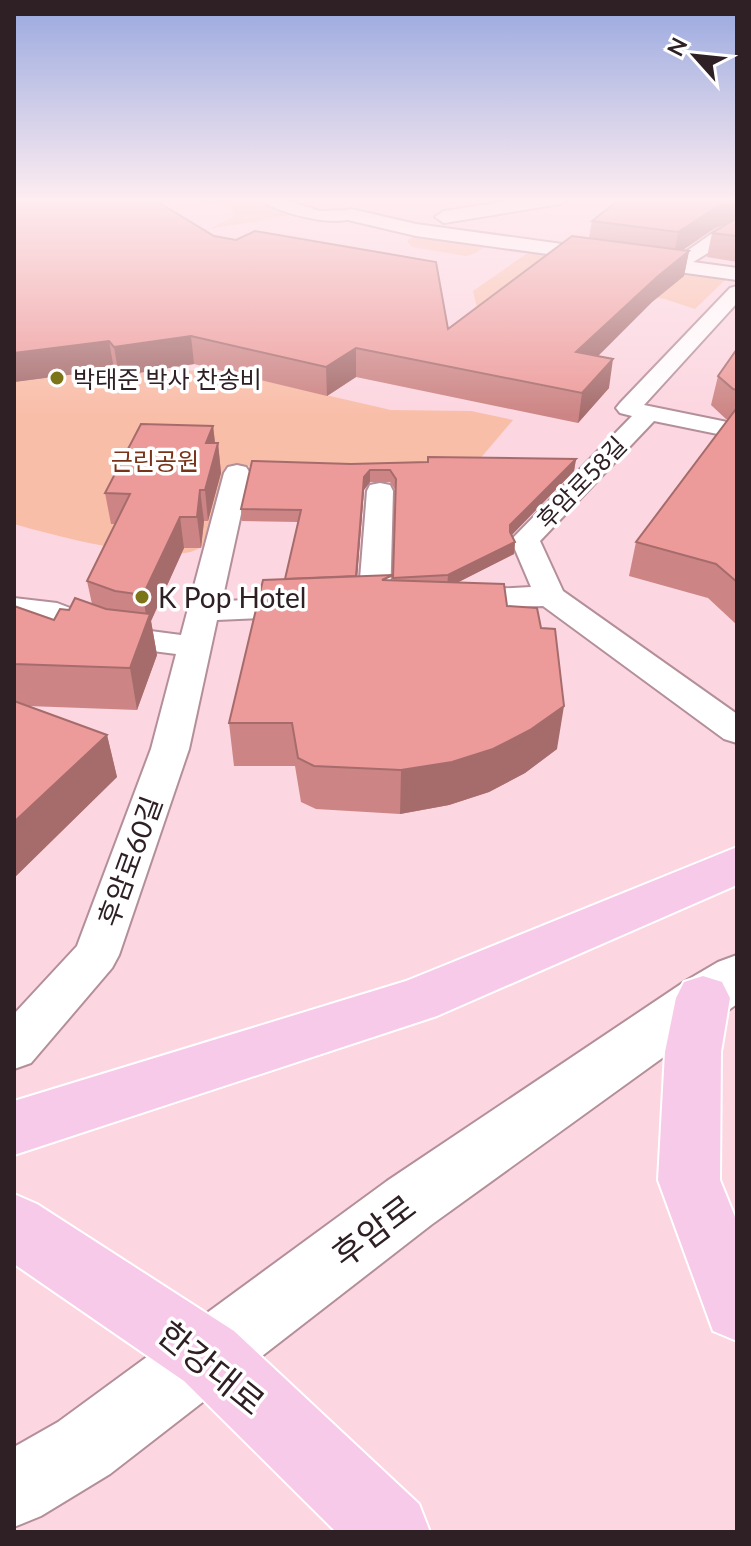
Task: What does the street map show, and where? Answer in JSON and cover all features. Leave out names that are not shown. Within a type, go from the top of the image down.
[{"type":"main road","points":[[14,1128],[418,1000],[737,865]]},
{"type":"main road","points":[[720,987],[693,1052],[689,1180],[737,1307]]},
{"type":"main road","name":"후암로","points":[[14,1489],[84,1448],[409,1203],[720,987]]},
{"type":"main road","name":"한강대로","points":[[14,1226],[209,1356],[391,1532]]},
{"type":"street","name":"후암로58길","points":[[649,413],[628,408],[737,292]]},
{"type":"street","name":"후암로58길","points":[[550,596],[525,540],[649,413]]},
{"type":"street","points":[[649,413],[737,431]]},
{"type":"street","name":"후암로60길","points":[[14,1048],[96,955],[170,749],[237,473]]},
{"type":"street","points":[[380,491],[403,603]]},
{"type":"street","points":[[14,607],[46,610],[114,636],[200,629],[403,603],[550,596],[737,731]]},
{"type":"green space","points":[[501,271],[685,271],[725,280],[695,309],[665,299],[624,292],[478,312],[473,291]]},
{"type":"green space","name":"근린공원","points":[[114,369],[119,376],[157,370],[222,371],[391,410],[471,411],[513,420],[479,460],[429,461],[365,470],[247,466],[233,526],[191,552],[122,549],[14,524],[14,382]]},
{"type":"building","points":[[14,271],[438,271],[448,329],[525,271],[664,271],[576,352],[613,359],[582,393],[356,348],[326,367],[191,336],[114,347],[109,341],[14,353]]},
{"type":"building","points":[[737,349],[737,390],[718,376]]},
{"type":"building","points":[[736,409],[737,582],[716,564],[636,542]]},
{"type":"building","points":[[141,424],[213,426],[206,443],[218,443],[205,490],[200,490],[197,517],[180,517],[143,595],[115,591],[87,581],[130,494],[105,493]]},
{"type":"building","points":[[428,457],[576,459],[510,525],[515,542],[448,575],[393,578],[396,479],[390,470],[370,470],[364,477],[356,576],[285,579],[301,510],[241,509],[252,461],[351,464],[428,462]]},
{"type":"building","points":[[393,575],[382,580],[504,584],[507,606],[537,608],[541,628],[555,629],[564,706],[530,730],[493,749],[452,762],[401,770],[314,766],[298,758],[292,723],[229,723],[263,580]]},
{"type":"building","points":[[75,598],[106,609],[150,614],[130,668],[14,664],[14,606],[54,620],[60,609],[69,610]]},
{"type":"building","points":[[14,701],[107,735],[14,822]]},
{"type":"place","name":"박태준 박사 찬송비","points":[[57,378]]},
{"type":"place","name":"K Pop Hotel","points":[[142,597]]}]
